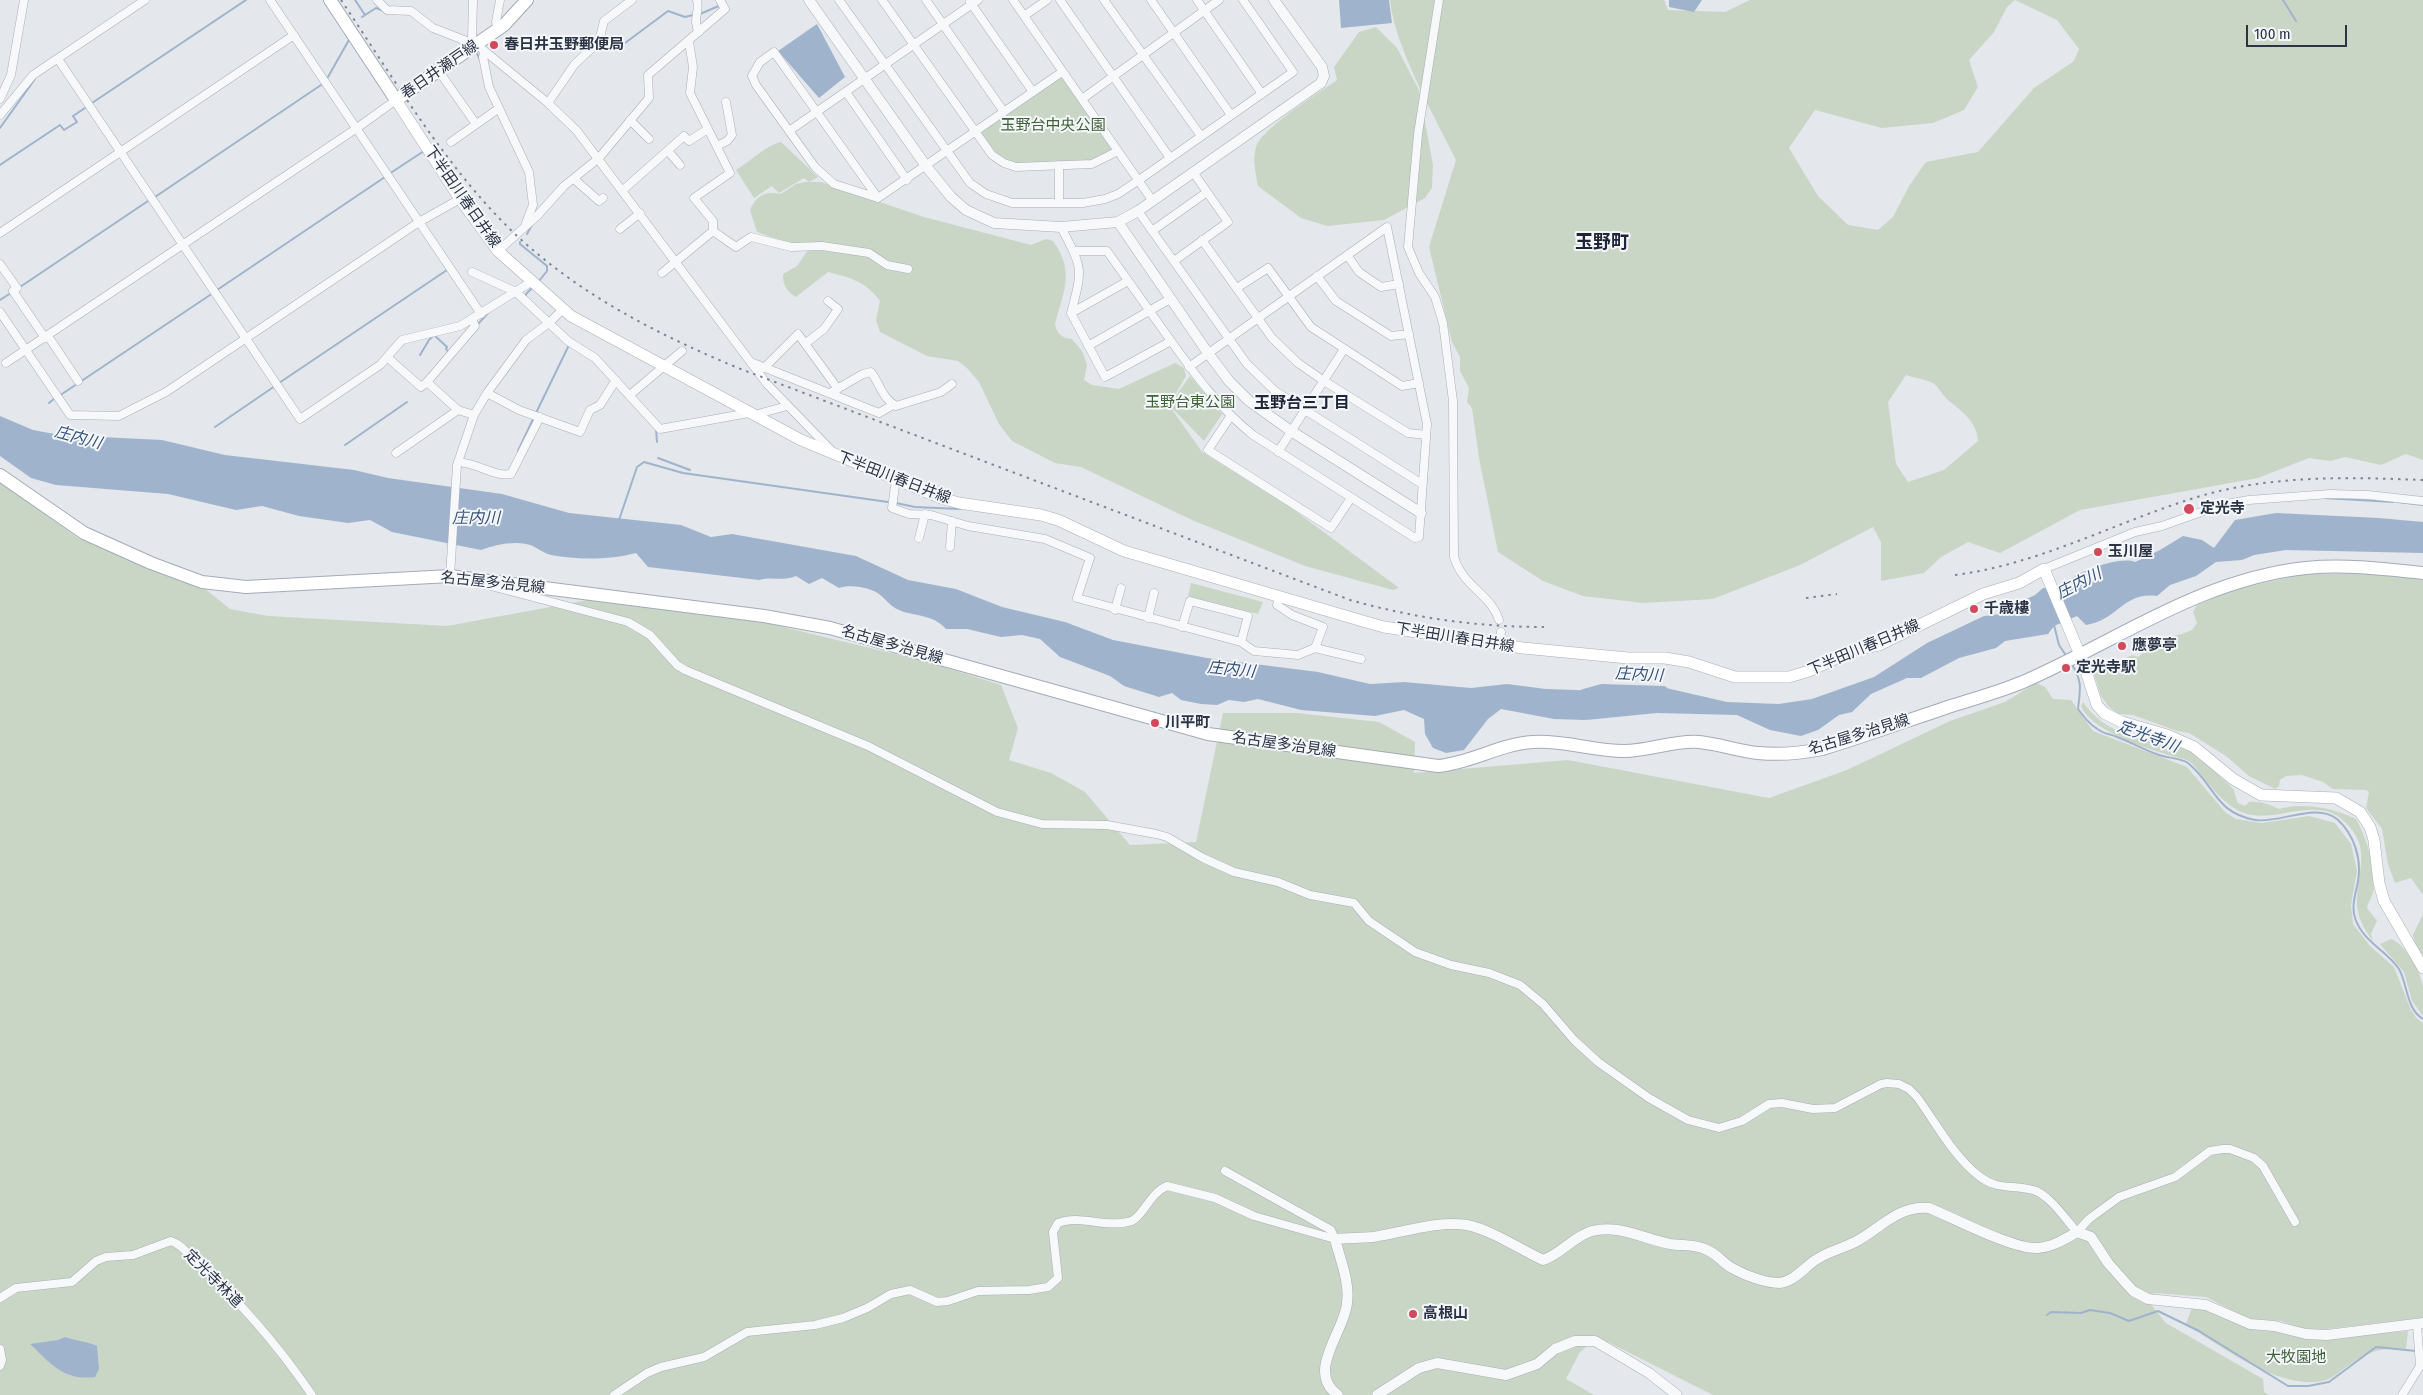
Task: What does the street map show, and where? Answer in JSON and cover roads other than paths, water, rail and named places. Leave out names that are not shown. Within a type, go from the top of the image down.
[{"type":"main road","name":"春日井瀬戸線","points":[[330,0],[396,100],[438,70],[477,48],[512,18],[527,0]]},
{"type":"main road","name":"下半田川春日井線","points":[[396,100],[460,199],[498,251],[562,310],[580,322],[751,414],[839,457],[959,503],[1040,515],[1058,520],[1124,551],[1384,627],[1500,645],[1628,658],[1665,658],[1689,662],[1735,677],[1789,677],[1809,671],[1854,650],[1879,644],[1984,594],[2019,583],[2044,569]]},
{"type":"main road","name":"名古屋多治見線","points":[[0,475],[84,533],[151,563],[202,582],[246,587],[450,576],[797,621],[830,628],[1208,734],[1438,766],[1456,765],[1499,750],[1532,742],[1621,751],[1640,750],[1683,742],[1700,742],[1759,754],[1810,752],[1841,744],[2020,683],[2188,600],[2268,574],[2307,568],[2339,567],[2423,573]]},
{"type":"main road","points":[[2044,569],[2074,655],[2097,705],[2111,718],[2167,735],[2194,746],[2233,779],[2261,795],[2336,798],[2360,812],[2370,827],[2374,840],[2379,883],[2384,900],[2423,968]]},
{"type":"street","points":[[0,100],[11,75],[24,0]]},
{"type":"street","points":[[0,115],[26,82],[145,0]]},
{"type":"street","points":[[270,0],[481,314]]},
{"type":"street","points":[[377,0],[388,10],[411,11],[433,28],[469,42],[548,103],[577,131],[767,384],[839,457]]},
{"type":"street","points":[[473,0],[472,39],[477,48],[498,109],[529,172],[534,205],[526,224]]},
{"type":"street","points":[[498,29],[496,22],[500,0]]},
{"type":"street","points":[[548,103],[574,65],[599,41],[604,21],[632,0]]},
{"type":"street","points":[[697,0],[699,10],[696,24],[699,32]]},
{"type":"street","points":[[498,251],[599,158],[649,98],[648,75],[689,42],[725,9],[720,0]]},
{"type":"street","points":[[810,0],[926,166],[951,198],[980,219],[1015,226],[1061,227],[1118,222],[1321,83],[1324,76],[1322,67],[1274,0]]},
{"type":"street","points":[[839,0],[970,183],[986,194],[1012,203],[1083,203],[1118,194],[1293,72],[1243,0]]},
{"type":"street","points":[[882,0],[992,155],[1004,163],[1016,167],[1092,164],[1118,151]]},
{"type":"street","points":[[926,0],[1004,112]]},
{"type":"street","points":[[1013,0],[1140,180],[1152,200]]},
{"type":"street","points":[[1024,16],[1047,0]]},
{"type":"street","points":[[1060,0],[1170,158]]},
{"type":"street","points":[[1104,0],[1201,136]]},
{"type":"street","points":[[1151,0],[1232,115]]},
{"type":"street","points":[[1197,0],[1262,94]]},
{"type":"street","points":[[1082,99],[1219,0]]},
{"type":"street","points":[[1439,0],[1418,134],[1408,247],[1419,273],[1435,297],[1442,323],[1452,401],[1454,557],[1458,570],[1468,584],[1495,609],[1499,620]]},
{"type":"street","points":[[789,131],[914,45],[973,1],[1033,92]]},
{"type":"street","points":[[0,233],[294,35]]},
{"type":"street","points":[[689,42],[693,67],[690,93],[730,173],[694,198],[713,221],[713,231]]},
{"type":"street","points":[[878,198],[774,52],[760,62],[752,76],[756,85],[815,167],[834,184],[878,198],[907,180],[1062,72]]},
{"type":"street","points":[[58,59],[300,419],[380,365],[402,340],[460,326],[531,282]]},
{"type":"street","points":[[438,70],[476,124]]},
{"type":"street","points":[[846,92],[907,180]]},
{"type":"street","points":[[6,363],[396,100]]},
{"type":"street","points":[[717,146],[727,141],[732,135],[726,102]]},
{"type":"street","points":[[451,142],[498,109]]},
{"type":"street","points":[[630,120],[649,139]]},
{"type":"street","points":[[623,190],[684,136],[689,141],[708,130]]},
{"type":"street","points":[[668,151],[680,165]]},
{"type":"street","points":[[1059,166],[1059,203]]},
{"type":"street","points":[[1174,260],[1228,222],[1193,172]]},
{"type":"street","points":[[574,179],[599,201],[603,198]]},
{"type":"street","points":[[1152,231],[1207,192]]},
{"type":"street","points":[[0,312],[70,415],[119,416],[166,392],[419,222],[460,199]]},
{"type":"street","points":[[1138,210],[1228,339],[1260,378],[1304,410],[1422,484]]},
{"type":"street","points":[[620,229],[640,213]]},
{"type":"street","points":[[1118,222],[1208,353],[1229,381],[1249,401],[1291,431],[1421,513]]},
{"type":"street","points":[[1061,227],[1074,251],[1081,272],[1071,313],[1105,377],[1171,341]]},
{"type":"street","points":[[1074,251],[1107,250],[1149,311],[1171,341],[1189,367],[1207,392],[1230,417],[1278,452],[1351,498],[1415,538],[1419,536],[1427,424],[1387,227],[1189,367]]},
{"type":"street","points":[[662,273],[713,231]]},
{"type":"street","points":[[713,231],[736,247],[751,237],[791,247],[822,246],[869,253],[887,265],[908,269]]},
{"type":"street","points":[[1202,240],[1284,351],[1324,381],[1408,433],[1426,435]]},
{"type":"street","points":[[1347,255],[1359,272],[1381,287],[1399,284]]},
{"type":"street","points":[[0,264],[16,288],[13,291],[78,381]]},
{"type":"street","points":[[1237,288],[1268,268],[1311,327],[1402,386],[1419,383]]},
{"type":"street","points":[[472,272],[516,292],[568,341],[595,358],[631,394],[653,423],[657,423],[660,429],[787,406]]},
{"type":"street","points":[[1317,276],[1336,301],[1391,336],[1409,334]]},
{"type":"street","points":[[1071,313],[1128,281]]},
{"type":"street","points":[[1088,346],[1170,299]]},
{"type":"street","points":[[806,343],[824,329],[838,309],[828,301]]},
{"type":"street","points":[[450,576],[455,476],[474,415],[487,393],[526,340],[549,323],[562,310]]},
{"type":"street","points":[[387,357],[421,387],[475,326],[472,319]]},
{"type":"street","points":[[764,368],[798,334],[838,389]]},
{"type":"street","points":[[1278,452],[1344,349]]},
{"type":"street","points":[[631,394],[682,351]]},
{"type":"street","points":[[752,363],[879,413],[894,405],[941,392],[952,384]]},
{"type":"street","points":[[830,393],[871,372],[878,381],[882,394],[894,405]]},
{"type":"street","points":[[487,393],[519,410],[580,432],[590,410],[600,405],[616,380]]},
{"type":"street","points":[[427,382],[458,410],[474,415]]},
{"type":"street","points":[[396,453],[458,410]]},
{"type":"street","points":[[464,463],[477,465],[503,476],[511,474],[540,417]]},
{"type":"street","points":[[1230,417],[1208,450],[1331,528],[1351,498]]},
{"type":"street","points":[[896,479],[892,508],[909,514],[925,514],[968,526],[1045,539],[1090,558],[1077,598],[1115,610],[1241,642],[1254,651],[1298,655],[1315,648],[1360,659]]},
{"type":"street","points":[[2044,569],[2135,532],[2162,526],[2221,505],[2249,500],[2338,494],[2423,501]]},
{"type":"street","points":[[919,538],[925,514]]},
{"type":"street","points":[[950,547],[952,521]]},
{"type":"street","points":[[473,578],[495,588],[628,622],[650,635],[677,665],[685,670],[868,746],[997,812],[1042,824],[1100,824],[1156,834],[1167,837],[1203,858],[1234,872],[1278,882],[1310,895],[1354,903],[1369,921],[1414,952],[1452,965],[1489,973],[1520,986],[1543,1004],[1574,1040],[1598,1062],[1649,1098],[1688,1120],[1708,1127],[1729,1127],[1769,1104],[1782,1103],[1813,1109],[1835,1108],[1881,1084],[1899,1084],[1910,1089],[1918,1097],[1957,1154],[1979,1176],[1994,1186],[2038,1191],[2077,1232],[2091,1237],[2108,1263],[2133,1292],[2148,1299],[2206,1304],[2250,1324],[2274,1326],[2306,1334],[2327,1335],[2420,1324],[2419,1371],[2402,1395]]},
{"type":"street","points":[[1115,610],[1121,588]]},
{"type":"street","points":[[1148,618],[1154,593]]},
{"type":"street","points":[[1279,596],[1277,605],[1292,615],[1323,628],[1315,648]]},
{"type":"street","points":[[1182,627],[1190,602],[1248,616],[1241,642]]},
{"type":"street","points":[[1500,645],[1501,632]]},
{"type":"street","points":[[614,1395],[647,1372],[704,1357],[747,1332],[815,1325],[843,1318],[867,1308],[891,1294],[910,1290],[937,1302],[948,1301],[978,1291],[1029,1290],[1048,1287],[1058,1278],[1054,1232],[1058,1223],[1066,1220],[1110,1223],[1129,1222],[1138,1216],[1151,1197],[1167,1186],[1215,1198],[1254,1216],[1335,1239],[1372,1237],[1421,1228],[1467,1225],[1528,1250],[1543,1260],[1556,1255],[1575,1240],[1591,1231],[1615,1230],[1670,1244],[1699,1247],[1713,1254],[1733,1269],[1755,1278],[1777,1283],[1802,1273],[1814,1261],[1831,1251],[1857,1241],[1902,1212],[1917,1207],[1929,1208],[2014,1244],[2035,1248],[2051,1245],[2077,1232],[2089,1219],[2118,1197],[2175,1176],[2210,1151],[2223,1149],[2230,1149],[2254,1158],[2263,1166],[2295,1222]]},
{"type":"street","points":[[1225,1171],[1331,1230],[1346,1280],[1348,1302],[1343,1322],[1328,1354],[1324,1372],[1327,1381],[1338,1395]]},
{"type":"street","name":"定光寺林道","points":[[0,1298],[16,1288],[72,1282],[96,1261],[106,1257],[133,1255],[171,1242],[185,1249],[251,1317],[289,1361],[312,1395]]},
{"type":"street","points":[[1377,1395],[1419,1368],[1437,1363],[1489,1373],[1506,1374],[1536,1364],[1555,1349],[1575,1341],[1595,1341],[1649,1373],[1677,1395]]},
{"type":"street","points":[[0,1349],[2,1360],[0,1366]]},
{"type":"street","points":[[623,1387],[629,1395]]},
{"type":"water","points":[[1339,0],[1389,0],[1392,23],[1341,28]]},
{"type":"water","points":[[1669,0],[1702,0],[1694,12],[1669,7]]},
{"type":"water","points":[[817,24],[845,77],[819,98],[778,51]]},
{"type":"water","name":"庄内川","points":[[0,416],[33,430],[60,435],[162,440],[225,455],[354,470],[388,478],[502,494],[569,513],[681,525],[711,537],[732,534],[856,556],[908,580],[956,589],[1002,607],[1065,622],[1113,640],[1207,658],[1318,672],[1370,684],[1404,682],[1471,688],[1507,684],[1546,689],[1632,692],[1666,688],[1727,702],[1779,704],[1812,699],[1874,677],[1927,643],[1984,616],[2008,613],[2016,604],[2035,595],[2043,588],[2059,589],[2073,577],[2095,567],[2118,561],[2135,562],[2183,536],[2202,540],[2214,548],[2235,520],[2276,513],[2423,522],[2423,553],[2286,550],[2254,555],[2242,560],[2216,562],[2196,576],[2170,585],[2157,596],[2145,596],[2128,602],[2106,618],[2097,622],[2086,625],[2077,616],[2054,626],[2048,634],[2005,641],[1996,648],[1959,658],[1921,678],[1907,678],[1871,694],[1852,712],[1839,715],[1818,730],[1801,736],[1770,730],[1737,715],[1657,713],[1586,720],[1554,719],[1501,709],[1488,719],[1464,750],[1446,753],[1433,748],[1425,734],[1424,719],[1404,710],[1375,716],[1301,710],[1258,699],[1244,702],[1229,700],[1217,705],[1181,700],[1172,693],[1159,697],[1124,686],[1110,676],[1060,657],[1040,639],[1022,635],[1001,637],[967,629],[946,629],[937,621],[896,608],[875,592],[854,586],[839,588],[822,578],[809,584],[796,576],[786,579],[759,580],[648,567],[636,553],[605,558],[572,558],[551,555],[521,543],[503,544],[481,550],[392,532],[370,520],[348,523],[299,516],[262,506],[236,510],[168,494],[56,485],[31,478],[0,456]]},
{"type":"water","points":[[65,1337],[97,1346],[99,1369],[95,1377],[84,1378],[66,1374],[30,1344],[58,1340]]},
{"type":"waterway","points":[[92,103],[246,0]]},
{"type":"waterway","points":[[355,0],[365,15]]},
{"type":"waterway","points":[[2283,0],[2296,21]]},
{"type":"waterway","points":[[700,14],[721,5]]},
{"type":"waterway","points":[[362,17],[376,8],[384,11]]},
{"type":"waterway","points":[[599,44],[617,49],[668,11],[685,17],[693,15]]},
{"type":"waterway","points":[[328,77],[350,38]]},
{"type":"waterway","points":[[476,51],[480,60]]},
{"type":"waterway","points":[[0,128],[35,79]]},
{"type":"waterway","points":[[155,197],[321,85]]},
{"type":"waterway","points":[[0,165],[60,125],[64,130],[77,122],[73,116],[88,106]]},
{"type":"waterway","points":[[389,174],[424,151]]},
{"type":"waterway","points":[[217,290],[385,177]]},
{"type":"waterway","points":[[20,287],[148,201]]},
{"type":"waterway","points":[[527,234],[533,223]]},
{"type":"waterway","points":[[520,242],[547,266],[547,271],[539,281]]},
{"type":"waterway","points":[[279,383],[447,270]]},
{"type":"waterway","points":[[526,298],[526,294],[532,288]]},
{"type":"waterway","points":[[0,300],[11,293]]},
{"type":"waterway","points":[[59,396],[213,293]]},
{"type":"waterway","points":[[477,325],[489,312]]},
{"type":"waterway","points":[[420,355],[434,335],[447,347],[446,349],[449,353]]},
{"type":"waterway","points":[[536,413],[569,345]]},
{"type":"waterway","points":[[215,427],[275,386]]},
{"type":"waterway","points":[[49,403],[55,398]]},
{"type":"waterway","points":[[345,445],[407,402]]},
{"type":"waterway","points":[[518,451],[534,417]]},
{"type":"waterway","points":[[656,429],[657,442]]},
{"type":"waterway","points":[[658,458],[690,470]]},
{"type":"waterway","points":[[619,520],[637,467],[644,462],[683,473],[888,502]]},
{"type":"waterway","points":[[2323,498],[2393,502]]},
{"type":"waterway","points":[[2398,502],[2423,505]]},
{"type":"waterway","points":[[896,503],[915,507],[960,509]]},
{"type":"waterway","name":"定光寺川","points":[[2054,625],[2059,645],[2067,657]]},
{"type":"waterway","name":"定光寺川","points":[[2072,665],[2079,681],[2078,709],[2090,723],[2103,732],[2153,753],[2188,763],[2205,780],[2223,805],[2231,811],[2255,820],[2275,819],[2308,813],[2328,814],[2343,825],[2352,839],[2358,856],[2359,873],[2354,904],[2355,918],[2369,940],[2388,956],[2399,969],[2410,1003],[2417,1015],[2423,1019]]},
{"type":"waterway","name":"庄内川","points":[[1584,695],[1602,690],[1663,692]]},
{"type":"waterway","points":[[2047,1315],[2051,1312],[2081,1313],[2090,1310],[2110,1313],[2129,1321],[2158,1311],[2199,1331],[2288,1386],[2308,1386],[2329,1382],[2376,1347],[2416,1351]]},
{"type":"railway","points":[[341,0],[443,152],[490,208],[515,234],[566,276],[620,311],[649,327],[738,368],[1350,600],[1398,612],[1446,620],[1519,627],[1544,627]]},
{"type":"railway","points":[[1955,575],[2017,562],[2167,507],[2225,490],[2281,481],[2309,479],[2423,480]]},
{"type":"railway","points":[[1806,598],[1837,594]]},
{"type":"place","name":"春日井玉野郵便局","points":[[494,45]]},
{"type":"place","name":"定光寺","points":[[2189,509]]},
{"type":"place","name":"玉川屋","points":[[2098,552]]},
{"type":"place","name":"千歳樓","points":[[1974,609]]},
{"type":"place","name":"應夢亭","points":[[2122,646]]},
{"type":"place","name":"定光寺駅","points":[[2066,668]]},
{"type":"place","name":"川平町","points":[[1155,723]]},
{"type":"place","name":"高根山","points":[[1413,1314]]},
{"type":"district","name":"玉野町","points":[[1602,243]]},
{"type":"district","name":"玉野台三丁目","points":[[1302,404]]},
{"type":"park label","name":"玉野台中央公園","points":[[1053,126]]},
{"type":"park label","name":"玉野台東公園","points":[[1190,403]]},
{"type":"park label","name":"大牧園地","points":[[2296,1358]]}]
